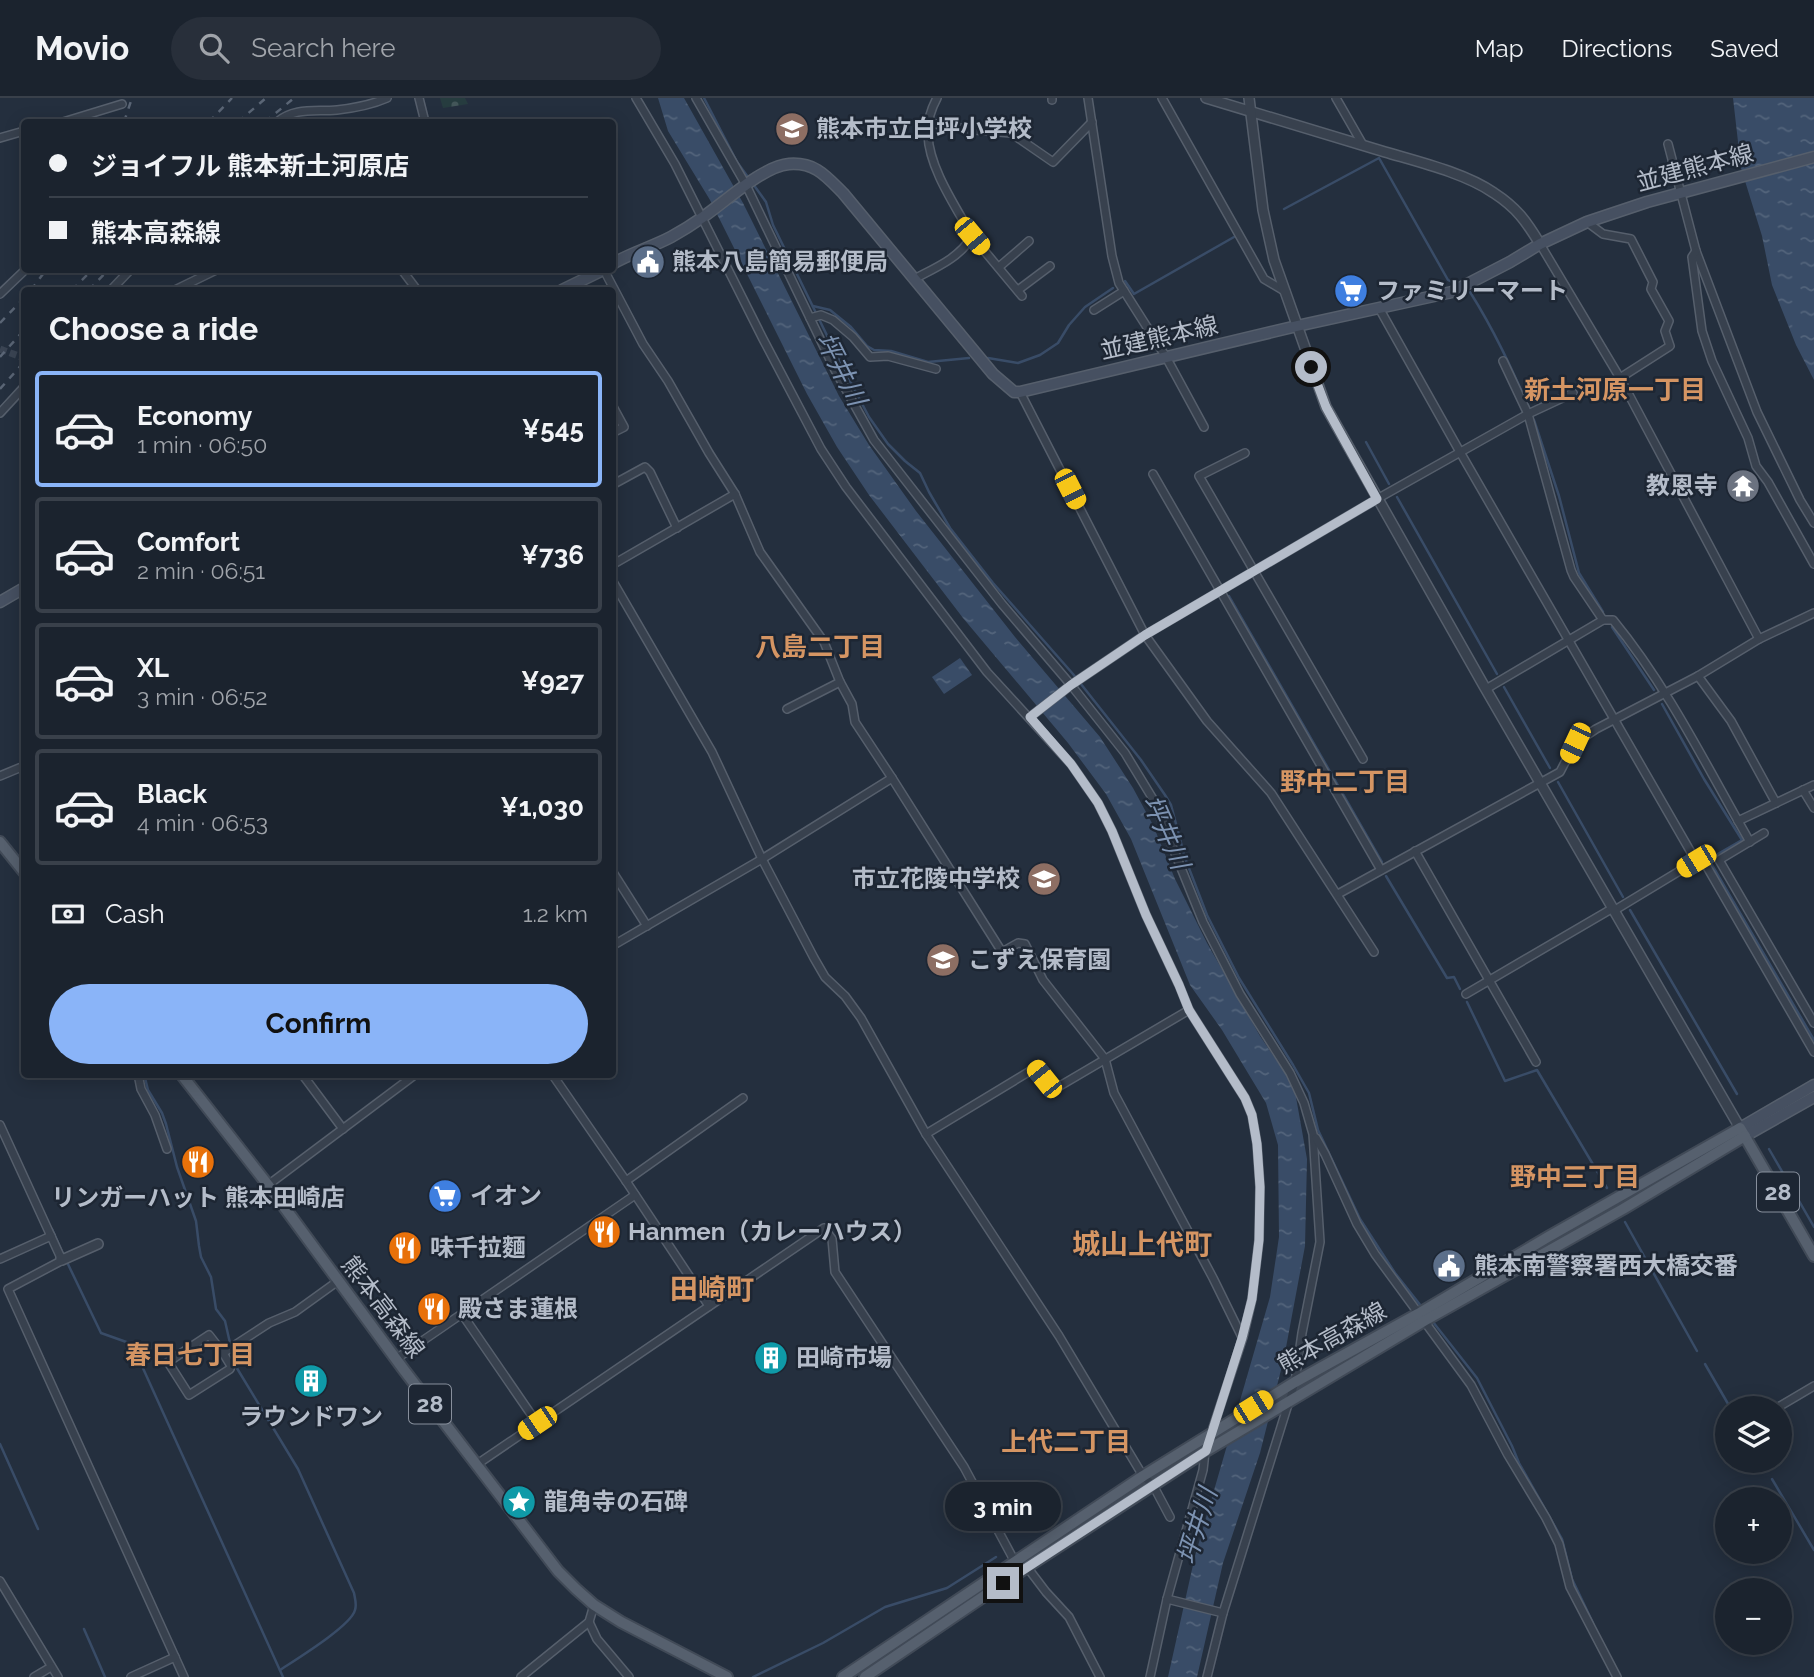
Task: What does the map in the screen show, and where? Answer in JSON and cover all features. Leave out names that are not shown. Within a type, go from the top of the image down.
[{"type":"main road","name":"並建熊本線","points":[[1020,392],[1452,292],[1540,244],[1587,222],[1647,202],[1814,157]]},
{"type":"main road","points":[[616,262],[670,237],[766,172],[786,164],[819,170],[843,193],[993,374],[1014,392],[1020,392]]},
{"type":"main road","points":[[568,287],[594,273]]},
{"type":"main road","points":[[0,602],[21,590]]},
{"type":"main road","points":[[0,842],[21,868]]},
{"type":"main road","name":"熊本高森線","points":[[184,1078],[268,1185],[396,1359],[558,1571],[594,1605],[621,1622],[727,1677]]},
{"type":"main road","points":[[1743,1132],[1814,1085]]},
{"type":"main road","points":[[1743,1132],[1814,1097]]},
{"type":"main road","name":"28","points":[[1743,1132],[1814,1256]]},
{"type":"main road","name":"熊本高森線","points":[[865,1677],[1153,1485],[1421,1317],[1560,1231],[1743,1132]]},
{"type":"main road","name":"熊本高森線","points":[[843,1677],[1143,1476],[1295,1381],[1421,1317]]},
{"type":"street","points":[[282,119],[292,113],[369,105],[387,98]]},
{"type":"street","points":[[419,98],[424,119]]},
{"type":"street","points":[[636,98],[675,164],[821,449],[846,487],[988,672],[1033,715],[1098,803],[1189,1010],[1245,1098],[1252,1115],[1260,1187],[1259,1240],[1252,1299],[1206,1451],[1150,1677]]},
{"type":"street","points":[[696,98],[744,187],[835,370],[874,440],[1068,687],[1125,753],[1153,799],[1203,922],[1240,994],[1290,1073],[1314,1134],[1357,1224],[1375,1254],[1471,1385],[1508,1455],[1546,1518],[1559,1544],[1570,1587],[1617,1677]]},
{"type":"street","points":[[937,98],[929,123],[928,139],[942,180],[972,236],[1020,293],[1050,266]]},
{"type":"street","points":[[1088,98],[1112,256],[1119,283],[1166,357],[1204,427]]},
{"type":"street","points":[[1162,98],[1264,279],[1287,292]]},
{"type":"street","points":[[1206,98],[1426,164],[1474,182],[1510,204],[1526,220],[1620,378],[1759,639]]},
{"type":"street","points":[[1249,98],[1263,210],[1274,260],[1326,407],[1743,1132]]},
{"type":"street","points":[[1336,98],[1363,145]]},
{"type":"street","points":[[73,119],[122,104]]},
{"type":"street","points":[[929,123],[1011,133],[1054,162],[1092,122]]},
{"type":"street","points":[[0,138],[21,132]]},
{"type":"street","points":[[1668,144],[1696,251],[1757,412],[1814,523]]},
{"type":"street","points":[[1587,222],[1603,234],[1632,239],[1653,282],[1651,289],[1669,321],[1665,331],[1670,346],[1620,378]]},
{"type":"street","points":[[914,279],[941,265],[966,247],[972,236]]},
{"type":"street","points":[[999,267],[1029,242]]},
{"type":"street","points":[[1696,251],[1692,257],[1702,331],[1712,361],[1748,438],[1756,466],[1768,482],[1814,564]]},
{"type":"street","points":[[0,295],[22,273]]},
{"type":"street","points":[[114,287],[127,273]]},
{"type":"street","points":[[182,287],[210,273]]},
{"type":"street","points":[[197,280],[200,287]]},
{"type":"street","points":[[1094,310],[1124,290]]},
{"type":"street","points":[[616,300],[735,494],[760,552],[824,642],[839,681],[852,704],[855,722],[1002,952],[1018,943],[1025,944],[1043,980],[1105,1059],[1114,1093],[1207,1266],[1242,1338]]},
{"type":"street","points":[[1379,309],[1614,719],[1814,1052]]},
{"type":"street","points":[[810,318],[821,315],[833,320],[853,337],[870,357],[888,356],[936,369]]},
{"type":"street","points":[[1503,361],[1528,414],[1571,570],[1603,620]]},
{"type":"street","points":[[0,413],[21,390]]},
{"type":"street","points":[[1020,392],[1145,635],[1206,721],[1271,793],[1374,952]]},
{"type":"street","points":[[1033,715],[1068,687],[1145,635],[1460,452],[1528,414],[1573,393]]},
{"type":"street","points":[[616,412],[624,426],[616,431]]},
{"type":"street","points":[[1245,453],[1199,476],[1363,759]]},
{"type":"street","points":[[616,483],[645,467],[650,472],[677,528]]},
{"type":"street","points":[[1153,474],[1381,870]]},
{"type":"street","points":[[616,563],[735,494]]},
{"type":"street","points":[[616,587],[712,752],[762,859],[825,977],[845,996],[861,1018],[926,1134],[1059,1336],[1143,1476],[1153,1485],[1170,1517]]},
{"type":"street","points":[[1338,894],[1560,772],[1575,743],[1614,719],[1698,676],[1759,639],[1814,613]]},
{"type":"street","points":[[1486,689],[1603,620],[1613,620],[1637,649],[1665,693],[1750,842]]},
{"type":"street","points":[[1698,676],[1731,721],[1776,803]]},
{"type":"street","points":[[787,709],[839,681]]},
{"type":"street","points":[[0,776],[21,767]]},
{"type":"street","points":[[616,944],[762,859],[892,778]]},
{"type":"street","points":[[1738,821],[1814,785]]},
{"type":"street","points":[[1803,790],[1814,808]]},
{"type":"street","points":[[1719,860],[1765,833]]},
{"type":"street","points":[[1415,851],[1536,1062]]},
{"type":"street","points":[[1466,994],[1711,855],[1719,860],[1814,1023]]},
{"type":"street","points":[[616,877],[646,926]]},
{"type":"street","points":[[926,1134],[1035,1068],[1053,1090],[1189,1010]]},
{"type":"street","points":[[139,1078],[167,1149]]},
{"type":"street","points":[[305,1078],[343,1129]]},
{"type":"street","points":[[268,1185],[411,1078]]},
{"type":"street","points":[[555,1078],[709,1306]]},
{"type":"street","points":[[626,1181],[743,1098]]},
{"type":"street","points":[[0,1125],[61,1258]]},
{"type":"street","points":[[1207,1677],[1220,1612],[1295,1381],[1320,1242],[1314,1134]]},
{"type":"street","points":[[396,1359],[635,1195]]},
{"type":"street","points":[[477,1465],[824,1228],[832,1240],[835,1272],[964,1467],[1015,1562],[1027,1567],[1069,1617],[1100,1677]]},
{"type":"street","points":[[0,1259],[51,1236]]},
{"type":"street","points":[[61,1258],[62,1260],[98,1244]]},
{"type":"street","points":[[61,1258],[59,1262],[8,1289],[184,1677]]},
{"type":"street","points":[[223,1353],[269,1323],[295,1312],[338,1281]]},
{"type":"street","points":[[462,1314],[537,1423]]},
{"type":"street","points":[[209,1335],[223,1353],[231,1366],[230,1369],[189,1395],[168,1362],[209,1335]]},
{"type":"street","points":[[1792,1399],[1814,1386]]},
{"type":"street","points":[[0,1581],[58,1677]]},
{"type":"street","points":[[1169,1599],[1220,1612]]},
{"type":"street","points":[[521,1677],[589,1622],[594,1605]]},
{"type":"street","points":[[589,1622],[597,1639],[629,1677]]},
{"type":"street","points":[[131,1677],[175,1657]]},
{"type":"street","points":[[34,1677],[51,1667]]},
{"type":"green space","points":[[440,98],[465,98],[468,104],[443,108]]},
{"type":"water","points":[[658,98],[684,98],[743,203],[839,396],[869,445],[916,511],[1015,637],[1100,737],[1133,788],[1153,825],[1175,879],[1207,943],[1260,1036],[1294,1086],[1307,1159],[1305,1246],[1284,1358],[1260,1453],[1223,1563],[1197,1677],[1168,1677],[1195,1556],[1270,1297],[1279,1237],[1278,1145],[1266,1103],[1222,1030],[1190,985],[1131,839],[1106,794],[1068,743],[963,618],[869,495],[837,447],[807,394],[710,200],[668,131]]},
{"type":"water","points":[[1733,98],[1814,98],[1814,380],[1796,345],[1772,285],[1762,236],[1741,168]]},
{"type":"water","points":[[960,658],[972,675],[944,694],[932,677]]},
{"type":"waterway","name":"坪井川","points":[[704,98],[737,162],[766,202],[773,225],[869,417],[888,444],[920,473],[950,528],[993,583],[1073,674],[1141,760],[1171,805],[1185,858],[1207,915],[1239,978],[1309,1093],[1318,1130],[1360,1219],[1395,1273],[1421,1306]]},
{"type":"waterway","points":[[1284,209],[1379,158],[1448,280],[1454,283]]},
{"type":"waterway","points":[[1125,281],[1134,294],[1234,237]]},
{"type":"waterway","points":[[988,358],[1018,363],[1040,355],[1058,343],[1085,307],[1113,288]]},
{"type":"waterway","points":[[1470,292],[1502,349],[1529,408]]},
{"type":"waterway","name":"坪井川","points":[[813,306],[830,310],[874,350],[891,351],[928,362],[969,358]]},
{"type":"waterway","points":[[1534,420],[1559,496],[1579,573],[1603,612]]},
{"type":"waterway","points":[[1366,442],[1389,484]]},
{"type":"waterway","points":[[1397,497],[1497,674]]},
{"type":"waterway","points":[[1229,596],[1382,862]]},
{"type":"waterway","points":[[1612,627],[1654,690]]},
{"type":"waterway","points":[[1504,687],[1550,768]]},
{"type":"waterway","points":[[1662,704],[1742,840],[1716,855]]},
{"type":"waterway","points":[[1558,782],[1623,897]]},
{"type":"waterway","points":[[1712,865],[1814,1040]]},
{"type":"waterway","points":[[1386,876],[1447,978],[1454,977],[1460,989]]},
{"type":"waterway","points":[[1630,910],[1737,1094]]},
{"type":"waterway","points":[[1467,1002],[1505,1081],[1537,1070],[1607,1188]]},
{"type":"waterway","points":[[145,1078],[148,1090],[166,1124],[177,1167],[196,1221],[201,1257],[211,1277],[216,1309],[225,1321],[235,1365],[298,1469],[354,1593],[355,1610],[344,1625],[280,1670]]},
{"type":"waterway","points":[[1769,1149],[1814,1227]]},
{"type":"waterway","points":[[1625,1222],[1697,1351]]},
{"type":"waterway","points":[[52,1229],[63,1254]]},
{"type":"waterway","points":[[66,1260],[101,1333],[132,1344],[283,1677]]},
{"type":"waterway","points":[[1433,1322],[1477,1378],[1519,1463],[1562,1539],[1572,1579],[1593,1623]]},
{"type":"waterway","points":[[1705,1364],[1723,1396]]},
{"type":"waterway","points":[[0,1444],[38,1529]]},
{"type":"waterway","points":[[1772,1479],[1814,1550]]},
{"type":"waterway","points":[[753,1677],[823,1643],[885,1607],[947,1588],[996,1557]]},
{"type":"waterway","points":[[84,1629],[105,1677]]},
{"type":"tunnel","points":[[0,349],[21,357]]},
{"type":"railway","points":[[125,119],[132,98]]},
{"type":"railway","points":[[212,119],[232,98]]},
{"type":"railway","points":[[242,119],[266,98]]},
{"type":"railway","points":[[269,119],[294,98]]},
{"type":"railway","points":[[33,287],[44,273]]},
{"type":"railway","points":[[75,287],[89,273]]},
{"type":"railway","points":[[92,287],[105,273]]},
{"type":"railway","points":[[0,323],[21,301]]},
{"type":"railway","points":[[0,357],[21,333]]},
{"type":"railway","points":[[0,389],[21,365]]},
{"type":"place","name":"熊本市立白坪小学校","points":[[792,129]]},
{"type":"place","name":"熊本八島簡易郵便局","points":[[648,262]]},
{"type":"place","name":"ファミリーマート","points":[[1351,291]]},
{"type":"place","name":"教恩寺","points":[[1743,486]]},
{"type":"place","name":"市立花陵中学校","points":[[1044,879]]},
{"type":"place","name":"こずえ保育園","points":[[943,960]]},
{"type":"place","name":"リンガーハット 熊本田崎店","points":[[198,1162]]},
{"type":"place","name":"イオン","points":[[445,1196]]},
{"type":"place","name":"Hanmen（カレーハウス）","points":[[604,1232]]},
{"type":"place","name":"味千拉麵","points":[[405,1248]]},
{"type":"place","name":"熊本南警察署西大橋交番","points":[[1449,1266]]},
{"type":"place","name":"殿さま蓮根","points":[[434,1309]]},
{"type":"place","name":"田崎市場","points":[[771,1358]]},
{"type":"place","name":"ラウンドワン","points":[[311,1381]]},
{"type":"place","name":"龍角寺の石碑","points":[[519,1502]]},
{"type":"district","name":"新土河原一丁目","points":[[1615,390]]},
{"type":"district","name":"八島二丁目","points":[[820,647]]},
{"type":"district","name":"野中二丁目","points":[[1345,782]]},
{"type":"district","name":"野中三丁目","points":[[1575,1177]]},
{"type":"district","name":"城山上代町","points":[[1142,1244]]},
{"type":"district","name":"田崎町","points":[[712,1289]]},
{"type":"district","name":"春日七丁目","points":[[190,1355]]},
{"type":"district","name":"上代二丁目","points":[[1066,1442]]},
{"type":"route","points":[[1003,1583],[1206,1451],[1252,1299],[1259,1240],[1260,1187],[1257,1144],[1252,1115],[1245,1098],[1189,1010],[1098,803],[1071,764],[1030,717],[1071,685],[1145,635],[1377,499],[1326,407],[1311,367]]}]
